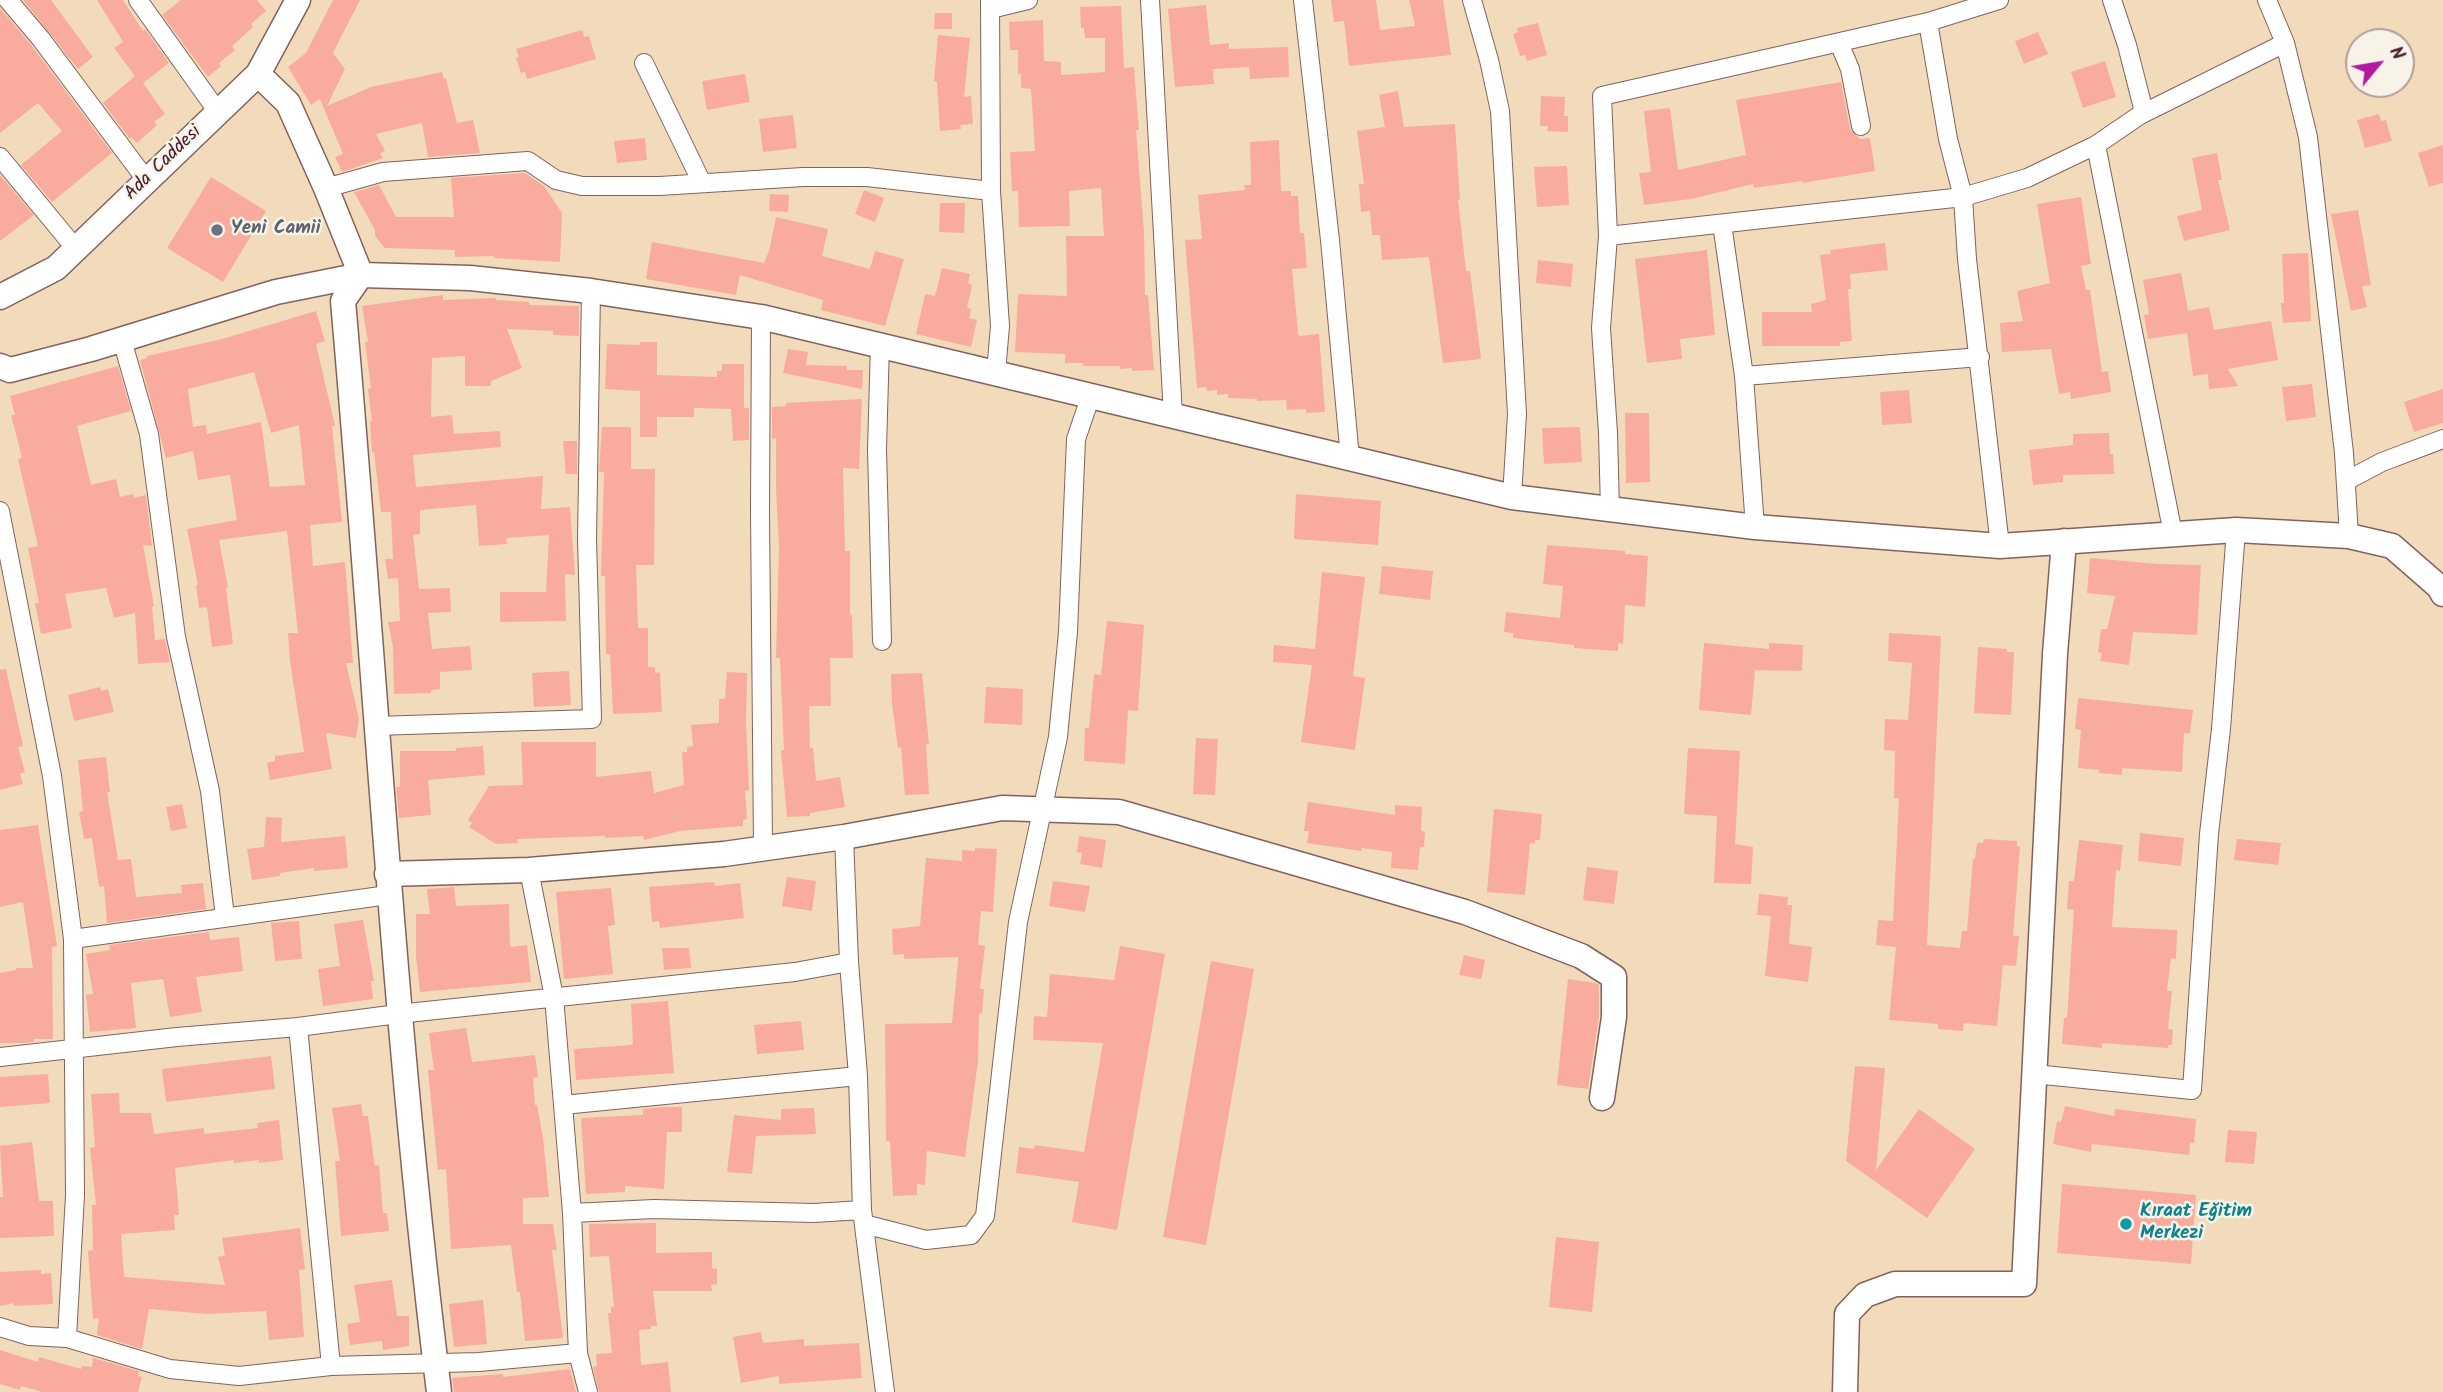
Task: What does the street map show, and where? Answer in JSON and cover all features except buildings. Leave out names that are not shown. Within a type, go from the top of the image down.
[{"type":"street","points":[[8,0],[41,39],[147,181]]},
{"type":"street","points":[[138,0],[218,112]]},
{"type":"street","name":"Ada Caddesi","points":[[0,297],[56,268],[258,74],[297,0]]},
{"type":"street","points":[[996,372],[1000,326],[991,191],[991,4],[1028,0]]},
{"type":"street","points":[[1150,0],[1173,415]]},
{"type":"street","points":[[1303,0],[1330,240],[1350,458]]},
{"type":"street","points":[[1472,0],[1500,111],[1517,414],[1512,497]]},
{"type":"street","points":[[1610,510],[1601,328],[1608,236],[1602,96],[1928,22],[1999,0]]},
{"type":"street","points":[[2112,0],[2144,112]]},
{"type":"street","points":[[2267,0],[2285,43],[2308,137],[2326,284],[2349,536]]},
{"type":"street","points":[[1928,22],[1948,139],[1963,197],[1967,259],[2000,546]]},
{"type":"street","points":[[1839,43],[1850,69],[1861,126]]},
{"type":"street","points":[[1608,236],[1963,197],[2026,178],[2096,145],[2144,112],[2285,43]]},
{"type":"street","points":[[644,63],[702,183]]},
{"type":"street","points":[[258,74],[288,103],[361,275]]},
{"type":"street","points":[[2096,145],[2173,534]]},
{"type":"street","points":[[0,157],[76,249]]},
{"type":"street","points":[[326,188],[383,172],[528,161],[556,180],[582,186],[867,177],[991,191]]},
{"type":"street","points":[[1722,224],[1744,376],[1755,527]]},
{"type":"street","points":[[361,275],[343,301],[398,1014],[439,1392]]},
{"type":"street","points":[[0,366],[10,370],[122,340],[276,292],[361,275],[470,278],[591,291],[761,317],[1512,497],[1755,527],[2000,546],[2236,530],[2349,536],[2392,546],[2439,587],[2443,594]]},
{"type":"street","points":[[376,726],[592,719],[587,539],[591,291]]},
{"type":"street","points":[[761,317],[763,848]]},
{"type":"street","points":[[122,340],[149,434],[176,637],[211,791],[225,916]]},
{"type":"street","points":[[880,344],[877,449],[882,642]]},
{"type":"street","points":[[1744,376],[1980,357]]},
{"type":"street","points":[[572,1213],[654,1209],[814,1213],[863,1217],[926,1240],[971,1236],[985,1216],[1018,922],[1058,737],[1068,632],[1076,439],[1091,395]]},
{"type":"street","points":[[2346,481],[2382,462],[2443,439]]},
{"type":"street","points":[[0,512],[52,776],[73,939],[75,1195],[67,1338]]},
{"type":"street","points":[[2034,1074],[2192,1090],[2209,834],[2221,729],[2236,530]]},
{"type":"street","points":[[1845,1392],[1847,1314],[1865,1295],[1895,1284],[2024,1284],[2055,654],[2064,541]]},
{"type":"street","points":[[73,939],[225,916],[387,885],[724,854],[844,837],[1002,808],[1119,812],[1465,912],[1581,956],[1614,977],[1614,1017],[1602,1098]]},
{"type":"street","points":[[844,837],[863,1217],[885,1392]]},
{"type":"street","points":[[529,870],[554,997],[572,1213],[578,1353],[588,1392]]},
{"type":"street","points":[[0,1057],[795,972],[849,961]]},
{"type":"street","points":[[298,1027],[331,1366]]},
{"type":"street","points":[[563,1105],[858,1076]]},
{"type":"street","points":[[0,1327],[29,1336],[67,1338],[170,1369],[237,1384],[331,1366],[479,1362],[578,1353]]},
{"type":"place","name":"Yeni Camii","points":[[217,230]]},
{"type":"place","name":"Kıraat Eğitim Merkezi","points":[[2126,1224]]}]
